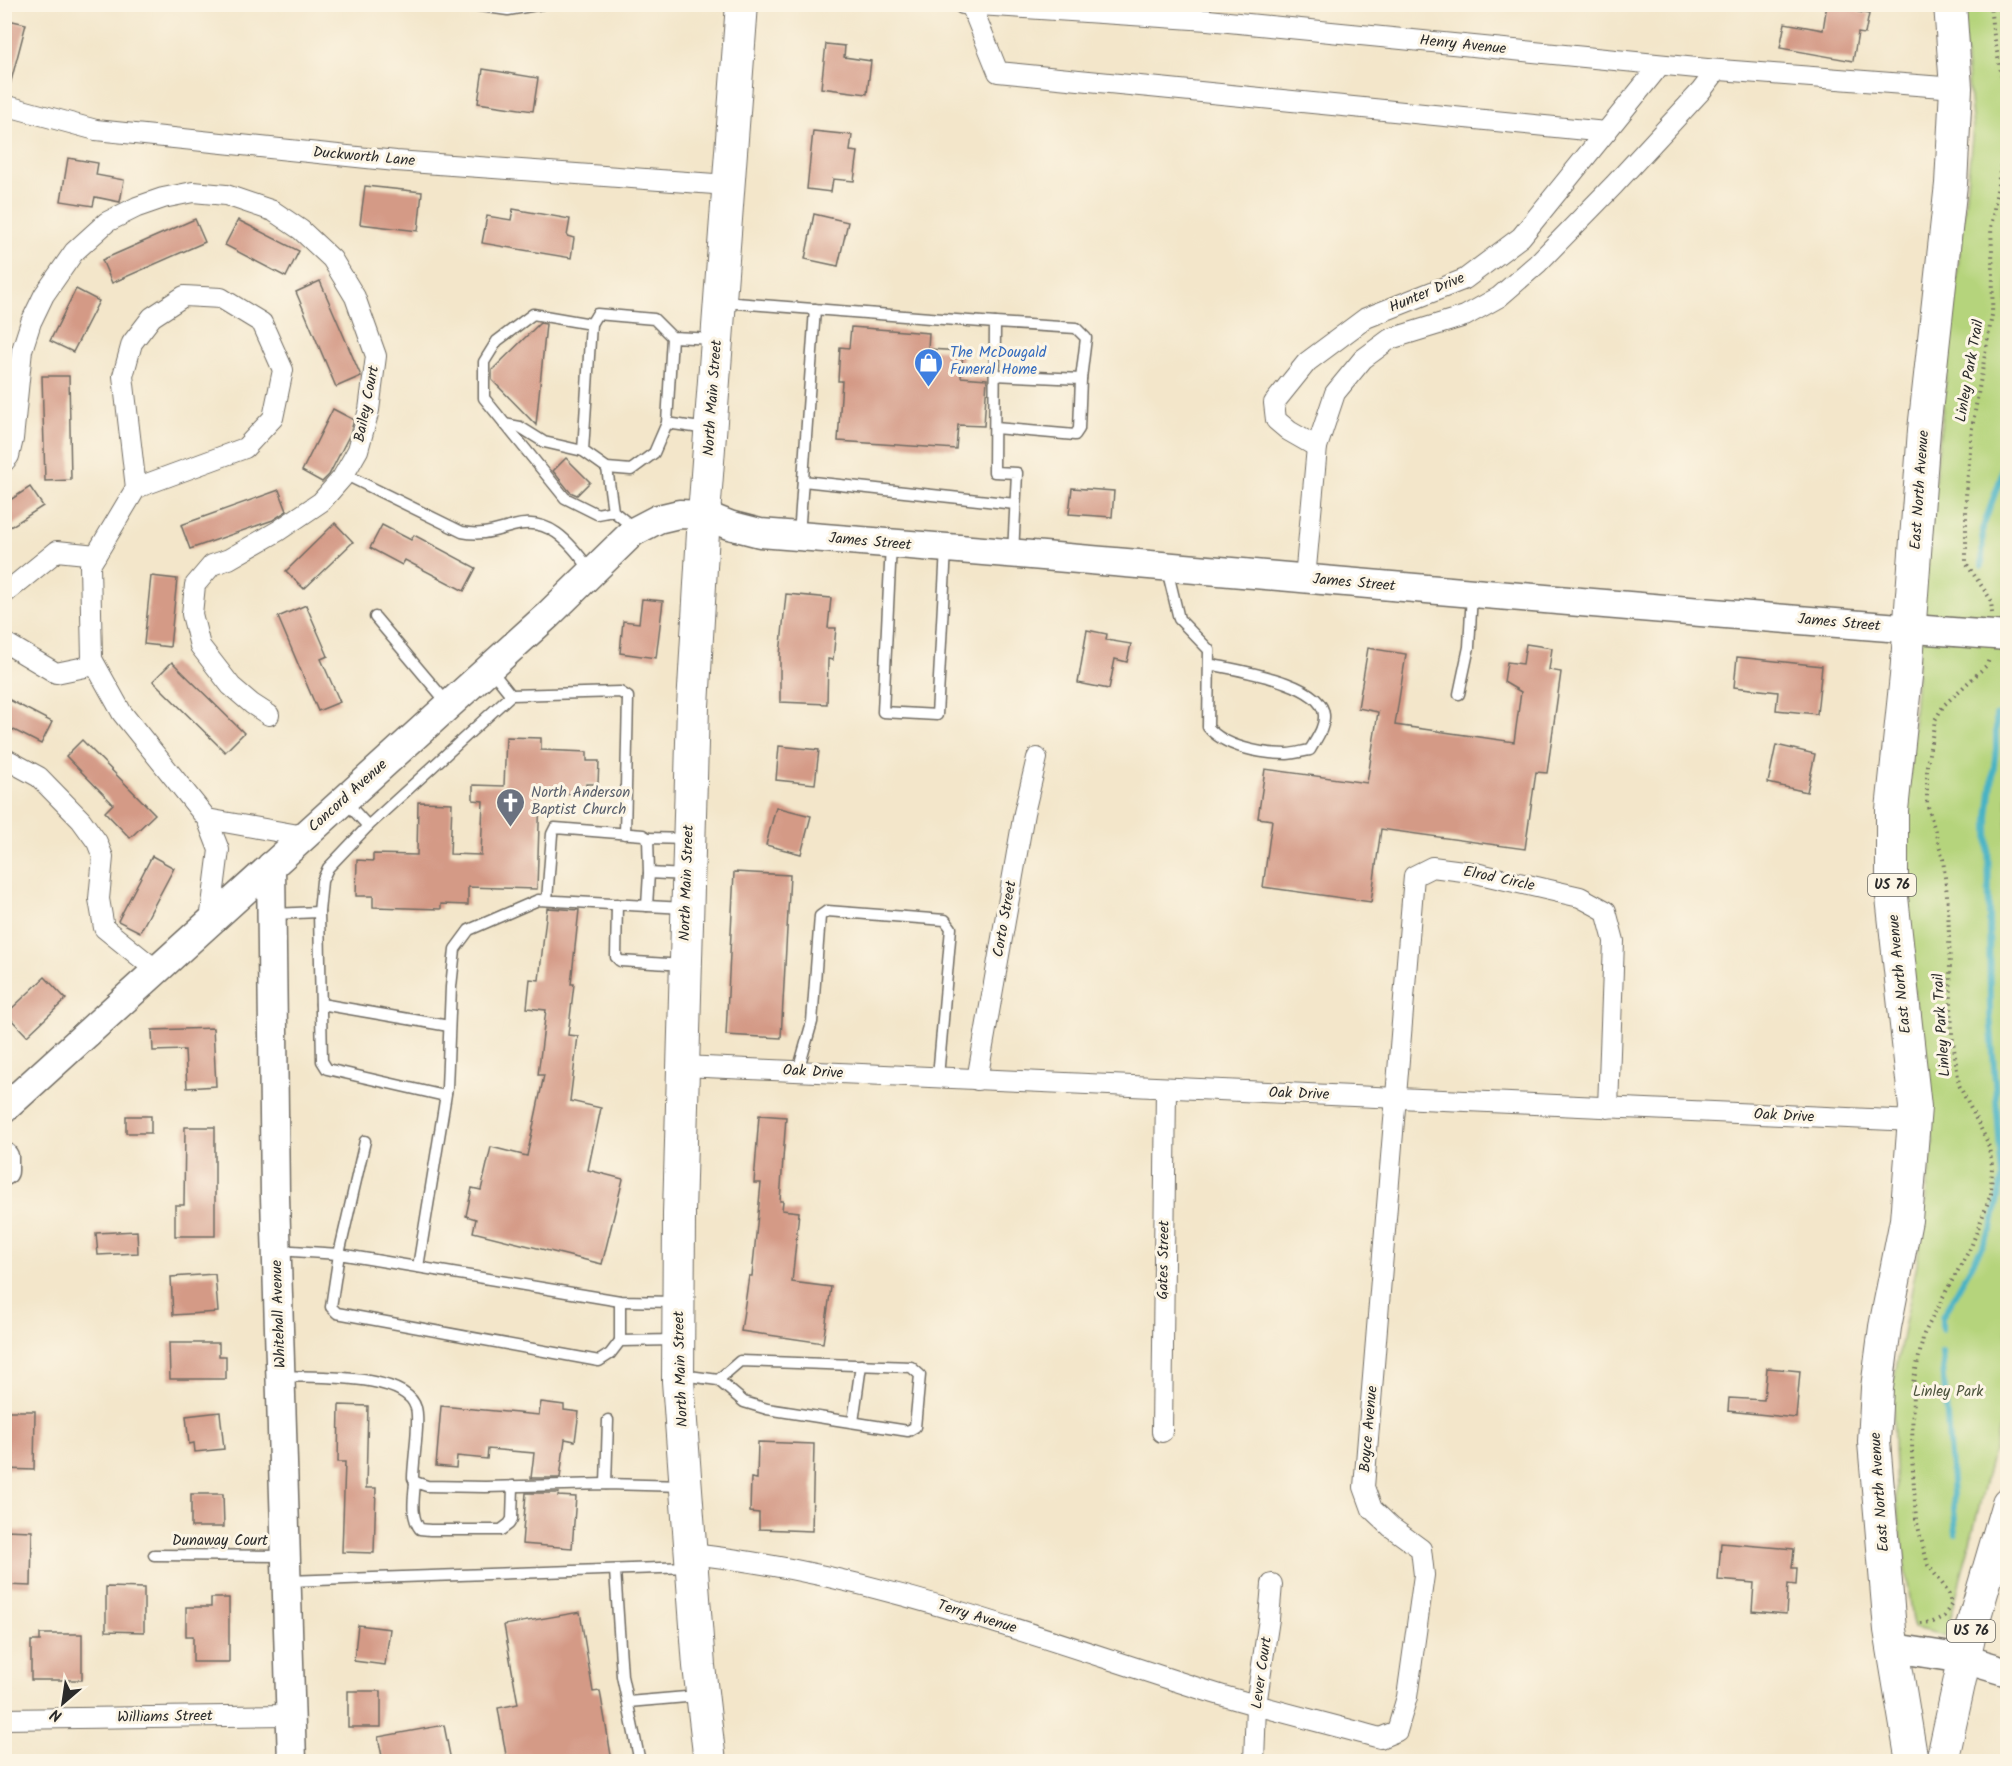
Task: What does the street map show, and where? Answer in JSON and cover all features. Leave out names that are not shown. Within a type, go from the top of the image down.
[{"type":"main road","name":"North Main Street","points":[[710,1761],[702,1695],[677,1340],[693,706],[710,429],[742,4]]},
{"type":"main road","name":"East North Avenue","points":[[1912,1761],[1890,1630],[1874,1442],[1877,1388],[1906,1220],[1915,1107],[1892,897],[1892,810],[1910,629],[1924,430],[1951,184],[1956,88],[1950,4]]},
{"type":"main road","name":"US 76","points":[[1942,1761],[1964,1659],[2007,1503]]},
{"type":"street","name":"Henry Avenue","points":[[963,4],[1208,20],[1660,65],[1956,88]]},
{"type":"street","points":[[971,5],[998,72],[1606,132]]},
{"type":"street","name":"Hunter Drive","points":[[1317,447],[1289,431],[1276,420],[1274,403],[1307,362],[1366,318],[1466,279],[1521,237],[1660,65]]},
{"type":"street","name":"Hunter Drive","points":[[1305,579],[1317,447],[1335,393],[1364,359],[1390,339],[1465,316],[1499,297],[1537,264],[1614,185],[1701,91],[1717,70]]},
{"type":"street","name":"Duckworth Lane","points":[[4,105],[96,130],[396,161],[728,185]]},
{"type":"street","name":"Bailey Court","points":[[4,462],[9,456],[13,439],[22,350],[31,322],[44,294],[74,252],[107,222],[137,207],[163,198],[193,192],[226,195],[273,211],[301,230],[332,259],[355,297],[376,356],[369,410],[358,450],[344,474],[321,502],[278,531],[229,559],[212,565],[195,585],[192,614],[200,646],[231,686],[269,715]]},
{"type":"street","points":[[136,488],[245,448],[273,418],[283,370],[262,323],[221,298],[184,296],[152,317],[132,344],[123,376],[136,488],[90,565],[92,659],[122,713],[207,819],[219,850],[210,921]]},
{"type":"street","name":"Concord Avenue","points":[[4,1109],[449,705],[637,530],[671,515],[704,515]]},
{"type":"street","name":"James Street","points":[[704,515],[729,525],[760,533],[1472,594],[1997,635]]},
{"type":"street","points":[[4,594],[57,551],[96,555]]},
{"type":"street","points":[[4,642],[56,672],[95,665]]},
{"type":"street","points":[[4,758],[39,777],[81,819],[97,842],[103,857],[99,899],[100,918],[104,928],[156,970]]},
{"type":"street","name":"Corto Street","points":[[977,1080],[1024,813],[1037,758]]},
{"type":"street","points":[[207,819],[304,836]]},
{"type":"street","name":"Whitehall Avenue","points":[[271,866],[277,1250],[292,1761]]},
{"type":"street","name":"Elrod Circle","points":[[1395,1098],[1414,876],[1432,867],[1472,872],[1580,897],[1606,911],[1614,941],[1608,1108]]},
{"type":"street","name":"Oak Drive","points":[[683,1066],[1914,1121]]},
{"type":"street","name":"Gates Street","points":[[1162,1432],[1166,1088]]},
{"type":"street","name":"Boyce Avenue","points":[[1256,1704],[1380,1738],[1397,1731],[1407,1697],[1425,1575],[1421,1549],[1391,1527],[1372,1509],[1364,1487],[1395,1098]]},
{"type":"street","points":[[4,1157],[4,1171]]},
{"type":"street","name":"Terry Avenue","points":[[692,1560],[751,1561],[869,1585],[999,1623],[1256,1704]]},
{"type":"street","name":"Lever Court","points":[[1254,1761],[1256,1704],[1272,1584]]},
{"type":"street","points":[[1894,1648],[1964,1659],[2007,1672]]},
{"type":"street","name":"Williams Street","points":[[4,1719],[290,1715]]},
{"type":"lane","points":[[466,4],[508,10],[543,4]]},
{"type":"lane","points":[[720,302],[1076,328],[1086,338],[1079,429],[1075,435],[995,428]]},
{"type":"lane","points":[[800,536],[815,309]]},
{"type":"lane","points":[[591,324],[533,314],[497,341],[484,362],[484,398],[565,498],[597,514],[613,511]]},
{"type":"lane","points":[[584,451],[591,324],[597,314],[654,319],[672,337],[717,339]]},
{"type":"lane","points":[[995,323],[994,472],[1017,473],[1013,554]]},
{"type":"lane","points":[[504,424],[520,427],[544,442],[584,451],[607,468],[631,470],[654,453],[667,423],[672,337]]},
{"type":"lane","points":[[995,375],[1082,379]]},
{"type":"lane","points":[[667,423],[710,429]]},
{"type":"lane","points":[[607,468],[613,511],[637,530]]},
{"type":"lane","points":[[344,474],[462,532],[477,535],[520,524],[542,525],[567,543],[592,573]]},
{"type":"lane","points":[[803,481],[1015,504]]},
{"type":"lane","points":[[891,543],[883,712],[937,715],[946,548]]},
{"type":"lane","points":[[1166,566],[1179,619],[1209,650],[1208,727],[1214,734],[1238,747],[1288,754],[1310,750],[1322,730],[1325,714],[1313,697],[1275,679],[1209,664]]},
{"type":"lane","points":[[1459,694],[1469,647],[1472,594]]},
{"type":"lane","points":[[375,616],[449,705]]},
{"type":"lane","points":[[489,668],[511,695]]},
{"type":"lane","points":[[445,1096],[327,1069],[322,1062],[319,912],[321,881],[328,868],[368,826],[511,695],[620,692],[628,697],[625,834]]},
{"type":"lane","points":[[344,800],[368,826]]},
{"type":"lane","points":[[547,900],[552,834],[555,828],[642,835],[648,838],[689,839]]},
{"type":"lane","points":[[647,906],[648,838]]},
{"type":"lane","points":[[649,873],[688,875]]},
{"type":"lane","points":[[418,1267],[445,1096],[455,949],[469,930],[538,900],[687,908]]},
{"type":"lane","points":[[617,904],[616,957],[620,961],[685,965]]},
{"type":"lane","points":[[798,1071],[812,1022],[820,916],[827,910],[945,920],[951,928],[938,1077]]},
{"type":"lane","points":[[271,914],[319,912]]},
{"type":"lane","points":[[321,1004],[449,1026]]},
{"type":"lane","points":[[365,1141],[339,1254],[331,1307],[337,1313],[599,1361],[610,1354],[620,1341],[620,1301]]},
{"type":"lane","points":[[277,1250],[339,1254],[620,1301],[678,1302]]},
{"type":"lane","points":[[620,1341],[677,1340]]},
{"type":"lane","points":[[678,1374],[718,1380],[744,1402],[767,1409],[908,1431],[915,1427],[920,1375],[911,1367],[740,1361],[718,1380]]},
{"type":"lane","points":[[853,1422],[861,1365]]},
{"type":"lane","points":[[281,1376],[361,1380],[388,1386],[410,1397],[417,1412],[413,1478],[415,1482],[415,1522],[420,1529],[501,1530],[512,1519],[513,1486]]},
{"type":"lane","points":[[606,1484],[608,1420]]},
{"type":"lane","points":[[415,1482],[427,1486],[606,1484],[687,1486]]},
{"type":"lane","name":"Dunaway Court","points":[[154,1555],[286,1569],[615,1569],[692,1560]]},
{"type":"lane","points":[[615,1569],[622,1676],[640,1761]]},
{"type":"lane","points":[[628,1702],[702,1695]]},
{"type":"path","points":[[1990,4],[2007,112]]},
{"type":"path","name":"Linley Park Trail","points":[[1921,1623],[1934,1622],[1944,1616],[1951,1605],[1949,1594],[1928,1565],[1916,1518],[1912,1456],[1913,1383],[1924,1334],[1971,1247],[1991,1194],[1992,1165],[1988,1143],[1959,1085],[1952,1034],[1948,904],[1943,859],[1927,803],[1927,765],[1935,720],[1944,705],[1987,665],[1997,635],[1991,600],[1966,563],[1966,496],[1972,428],[1992,315],[1991,228],[2007,121]]},
{"type":"green space","name":"Linley Park","points":[[1960,5],[2007,5],[2007,1359],[2002,1417],[1946,1636],[1914,1628],[1896,1495],[1892,1388],[1917,1264],[1933,1142],[1901,891],[1923,591],[1973,128]]},
{"type":"building","points":[[1827,4],[1860,4],[1858,12],[1869,14],[1865,34],[1858,33],[1853,61],[1780,48],[1785,23],[1823,30]]},
{"type":"building","points":[[4,19],[26,24],[10,85],[4,85]]},
{"type":"building","points":[[826,44],[845,46],[844,57],[871,61],[867,94],[821,88]]},
{"type":"building","points":[[483,69],[538,78],[533,111],[478,103]]},
{"type":"building","points":[[813,131],[852,135],[850,151],[858,152],[854,181],[833,179],[831,192],[807,189]]},
{"type":"building","points":[[68,158],[98,163],[96,175],[124,180],[120,202],[95,197],[93,206],[61,201]]},
{"type":"building","points":[[365,186],[422,192],[418,231],[360,224]]},
{"type":"building","points":[[513,209],[570,219],[567,236],[574,238],[571,258],[482,243],[487,216],[511,220]]},
{"type":"building","points":[[814,214],[848,222],[838,266],[805,259]]},
{"type":"building","points":[[195,219],[205,242],[112,283],[102,260]]},
{"type":"building","points":[[238,220],[299,251],[286,277],[225,245]]},
{"type":"building","points":[[320,281],[361,376],[336,387],[296,292]]},
{"type":"building","points":[[76,289],[99,301],[73,352],[50,341]]},
{"type":"building","points":[[540,323],[546,324],[536,425],[492,380],[492,370]]},
{"type":"building","name":"The McDougald Funeral Home","points":[[851,327],[929,333],[928,349],[963,351],[961,377],[987,379],[984,426],[958,425],[956,449],[838,441],[842,381],[838,381],[840,347],[849,348]]},
{"type":"building","points":[[42,376],[69,376],[71,480],[45,481]]},
{"type":"building","points":[[333,409],[354,420],[350,434],[329,475],[322,482],[302,471]]},
{"type":"building","points":[[566,458],[590,482],[577,495],[570,492],[553,471]]},
{"type":"building","points":[[30,487],[43,506],[4,531],[4,504]]},
{"type":"building","points":[[1072,488],[1114,491],[1112,517],[1069,514]]},
{"type":"building","points":[[279,490],[287,511],[273,520],[190,549],[181,525]]},
{"type":"building","points":[[335,523],[353,542],[304,589],[286,571]]},
{"type":"building","points":[[382,525],[411,540],[414,535],[476,568],[464,591],[405,560],[402,565],[370,548]]},
{"type":"building","points":[[151,576],[177,579],[170,647],[144,644]]},
{"type":"building","points":[[786,594],[831,598],[828,628],[836,628],[833,660],[828,659],[827,704],[780,702],[780,655]]},
{"type":"building","points":[[642,599],[663,601],[656,658],[620,653],[623,621],[639,623]]},
{"type":"building","points":[[306,605],[328,656],[321,659],[340,702],[318,711],[278,617]]},
{"type":"building","points":[[1087,630],[1107,634],[1106,640],[1131,644],[1127,662],[1115,659],[1109,689],[1078,683]]},
{"type":"building","points":[[1526,644],[1552,648],[1549,670],[1561,672],[1547,773],[1536,772],[1525,849],[1381,829],[1371,902],[1263,887],[1272,820],[1258,818],[1265,769],[1367,783],[1378,712],[1358,708],[1368,648],[1406,654],[1395,725],[1514,742],[1521,692],[1504,682],[1507,662],[1523,664]]},
{"type":"building","points":[[1737,657],[1822,666],[1817,714],[1776,710],[1778,692],[1734,687]]},
{"type":"building","points":[[172,662],[244,733],[225,752],[153,681]]},
{"type":"building","points":[[4,697],[52,722],[41,744],[4,725]]},
{"type":"building","name":"North Anderson Baptist Church","points":[[506,737],[541,738],[541,750],[587,752],[587,761],[599,761],[598,784],[586,784],[585,794],[540,793],[537,889],[468,887],[468,905],[441,904],[441,909],[373,907],[373,896],[356,896],[357,860],[373,861],[373,854],[417,855],[418,802],[452,803],[450,854],[481,855],[483,801],[473,800],[473,785],[504,786]]},
{"type":"building","points":[[82,740],[155,814],[130,838],[105,812],[113,804],[66,756]]},
{"type":"building","points":[[1776,745],[1815,754],[1807,792],[1768,783]]},
{"type":"building","points":[[779,746],[819,750],[815,784],[776,780]]},
{"type":"building","points":[[776,807],[811,816],[801,854],[766,845]]},
{"type":"building","points":[[152,856],[174,868],[140,932],[118,921]]},
{"type":"building","points":[[734,872],[790,875],[781,1038],[726,1035]]},
{"type":"building","points":[[547,908],[579,910],[568,1035],[578,1036],[570,1101],[601,1108],[588,1170],[623,1179],[602,1264],[473,1232],[476,1219],[466,1216],[472,1188],[481,1190],[491,1147],[527,1156],[544,1075],[538,1075],[546,1010],[527,1008],[530,979],[539,980]]},
{"type":"building","points":[[45,977],[66,999],[27,1036],[6,1014]]},
{"type":"building","points":[[213,1028],[216,1086],[187,1088],[185,1050],[153,1051],[152,1030]]},
{"type":"building","points":[[759,1115],[786,1117],[780,1201],[783,1201],[782,1210],[799,1212],[792,1282],[831,1287],[823,1343],[741,1331],[749,1276],[752,1276],[761,1183],[754,1183]]},
{"type":"building","points":[[126,1116],[151,1116],[151,1133],[126,1133]]},
{"type":"building","points":[[185,1127],[215,1127],[215,1236],[175,1236],[175,1205],[184,1205]]},
{"type":"building","points":[[137,1231],[138,1253],[98,1255],[96,1233]]},
{"type":"building","points":[[215,1274],[218,1312],[173,1315],[171,1277]]},
{"type":"building","points":[[169,1343],[219,1343],[219,1356],[226,1356],[226,1379],[170,1379]]},
{"type":"building","points":[[1767,1368],[1800,1371],[1796,1418],[1728,1411],[1729,1398],[1764,1400]]},
{"type":"building","points":[[541,1402],[564,1405],[564,1410],[579,1412],[575,1441],[565,1439],[560,1478],[531,1478],[534,1453],[488,1449],[487,1459],[457,1456],[456,1468],[436,1466],[441,1406],[539,1415]]},
{"type":"building","points":[[339,1405],[368,1406],[366,1488],[376,1488],[374,1553],[342,1552],[345,1462],[338,1462]]},
{"type":"building","points":[[4,1411],[35,1411],[34,1470],[4,1469]]},
{"type":"building","points":[[220,1412],[224,1449],[195,1452],[194,1443],[189,1444],[186,1416]]},
{"type":"building","points":[[758,1442],[814,1444],[812,1531],[759,1529],[759,1513],[750,1512],[751,1478],[757,1479]]},
{"type":"building","points":[[526,1493],[559,1493],[558,1496],[576,1497],[572,1548],[522,1544]]},
{"type":"building","points":[[191,1494],[223,1494],[224,1527],[191,1527]]},
{"type":"building","points":[[4,1530],[32,1531],[31,1586],[4,1585]]},
{"type":"building","points":[[1721,1543],[1794,1549],[1792,1568],[1797,1568],[1796,1585],[1788,1584],[1786,1614],[1752,1611],[1754,1583],[1718,1580]]},
{"type":"building","points":[[106,1587],[144,1588],[144,1632],[106,1631]]},
{"type":"building","points":[[211,1598],[229,1598],[229,1662],[193,1662],[193,1636],[186,1636],[186,1607],[211,1607]]},
{"type":"building","points":[[580,1612],[593,1692],[600,1691],[612,1761],[507,1761],[498,1708],[518,1704],[504,1625]]},
{"type":"building","points":[[358,1625],[390,1629],[385,1665],[354,1661]]},
{"type":"building","points":[[40,1634],[82,1634],[82,1680],[31,1680],[31,1641],[40,1641]]},
{"type":"building","points":[[348,1691],[381,1691],[381,1727],[348,1727]]},
{"type":"building","points":[[444,1725],[451,1761],[383,1761],[378,1737]]},
{"type":"waterway","points":[[1982,566],[1983,527],[2001,477],[2008,424]]},
{"type":"waterway","points":[[1942,1329],[1942,1317],[1992,1229],[2002,1179],[1990,1013],[1988,817],[1996,749],[1996,715]]},
{"type":"waterway","points":[[1942,1352],[1956,1534]]},
{"type":"place","name":"The McDougald Funeral Home","points":[[929,388]]},
{"type":"place","name":"North Anderson Baptist Church","points":[[510,828]]}]
